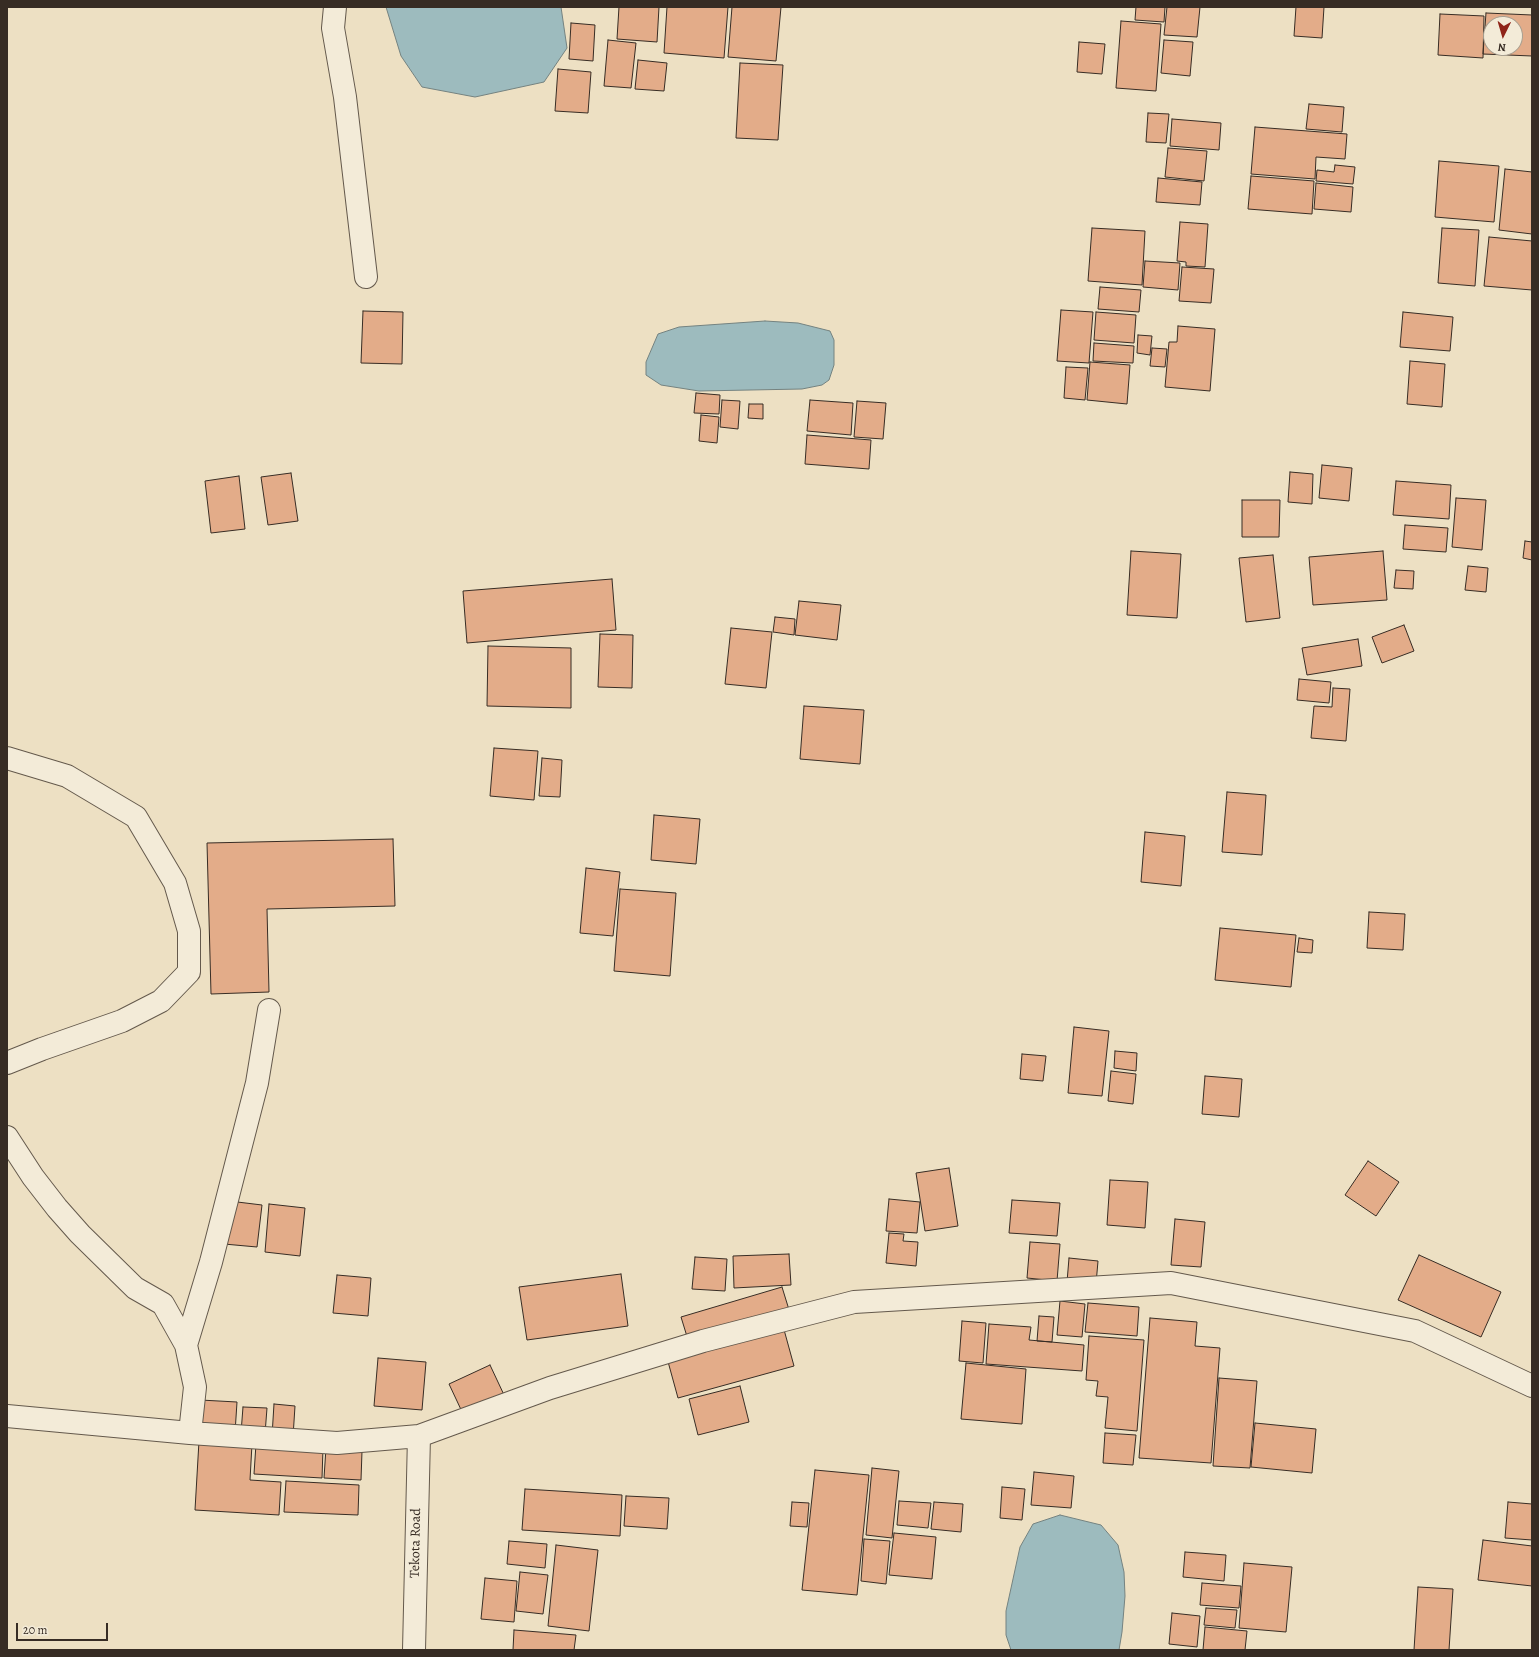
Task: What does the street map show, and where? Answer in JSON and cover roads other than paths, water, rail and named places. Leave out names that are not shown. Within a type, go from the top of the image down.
[{"type":"street","points":[[335,7],[332,28],[345,97],[366,277]]},
{"type":"street","points":[[7,758],[67,776],[136,817],[175,883],[189,931],[189,972],[161,1001],[122,1021],[7,1063]]},
{"type":"street","points":[[186,1345],[211,1262],[257,1083],[269,1010]]},
{"type":"street","points":[[7,1137],[33,1177],[57,1208],[80,1234],[135,1288],[163,1304],[186,1345],[195,1387],[190,1434]]},
{"type":"street","points":[[7,1416],[190,1434],[337,1443],[419,1436],[550,1388],[704,1341],[854,1302],[1171,1283],[1415,1331],[1532,1386]]},
{"type":"street","name":"Tekota Road","points":[[414,1650],[419,1436]]},
{"type":"water","points":[[386,7],[561,7],[567,48],[544,82],[475,97],[422,87],[401,56]]},
{"type":"water","points":[[765,321],[798,323],[830,331],[834,340],[834,365],[829,380],[822,385],[802,389],[699,391],[661,385],[646,375],[646,362],[658,334],[679,327]]},
{"type":"water","points":[[1060,1515],[1101,1525],[1118,1545],[1124,1572],[1125,1596],[1119,1650],[1011,1650],[1006,1635],[1006,1611],[1020,1547],[1033,1524]]}]
